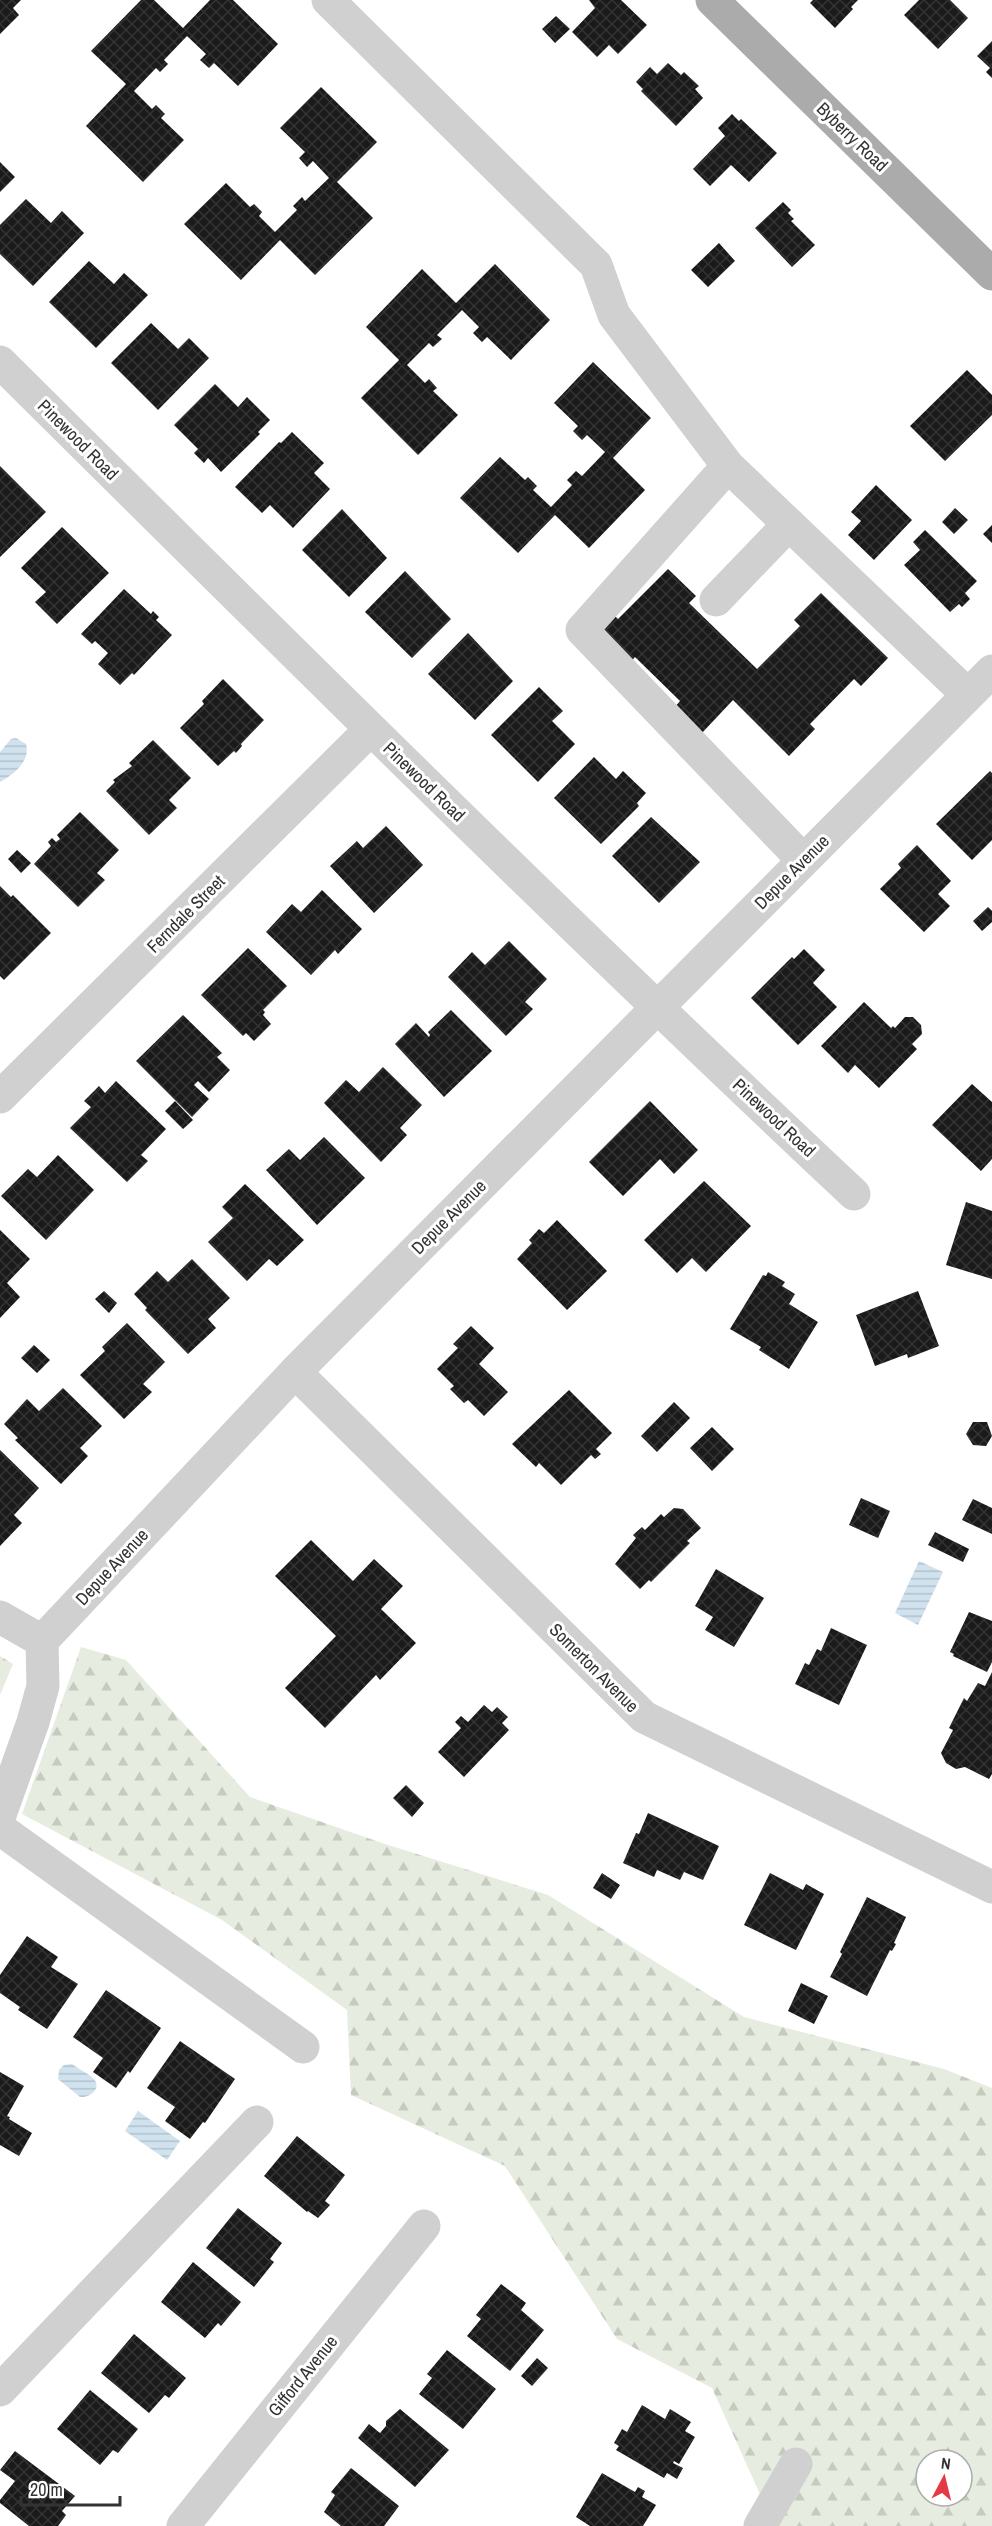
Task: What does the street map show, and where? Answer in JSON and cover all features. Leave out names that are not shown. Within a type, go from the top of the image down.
[{"type":"main road","name":"Byberry Road","points":[[712,0],[992,274]]},
{"type":"street","points":[[328,0],[596,265],[614,315],[728,466],[968,695]]},
{"type":"street","name":"Pinewood Road","points":[[0,362],[370,730],[657,1008],[855,1194]]},
{"type":"street","points":[[728,466],[582,630],[803,861]]},
{"type":"street","points":[[716,600],[789,524]]},
{"type":"street","name":"Depue Avenue","points":[[42,1641],[295,1372],[992,671]]},
{"type":"street","name":"Ferndale Street","points":[[0,1097],[370,730]]},
{"type":"street","name":"Somerton Avenue","points":[[295,1372],[644,1718],[992,1887]]},
{"type":"street","points":[[0,1617],[42,1641],[43,1686],[33,1722],[0,1815]]},
{"type":"street","points":[[0,1829],[303,2047]]},
{"type":"street","points":[[0,2390],[257,2122]]},
{"type":"street","name":"Gifford Avenue","points":[[183,2526],[424,2226]]},
{"type":"street","points":[[760,2526],[796,2464]]},
{"type":"green space","points":[[81,1647],[126,1660],[250,1797],[385,1844],[548,1895],[744,2017],[944,2069],[992,2088],[992,2526],[770,2526],[759,2492],[712,2388],[617,2339],[505,2166],[351,2095],[347,2010],[222,1920],[22,1814]]},
{"type":"green space","points":[[0,1656],[13,1664],[0,1695]]},
{"type":"water","points":[[16,738],[26,744],[26,756],[20,767],[0,782],[0,752],[11,739]]},
{"type":"water","points":[[919,1561],[943,1572],[918,1625],[895,1613]]},
{"type":"water","points":[[72,2064],[96,2082],[94,2092],[80,2097],[58,2079],[59,2070],[64,2065]]},
{"type":"water","points":[[138,2111],[180,2141],[167,2160],[125,2131]]},
{"type":"building","points":[[0,0],[21,0],[13,8],[19,15],[0,34]]},
{"type":"building","points":[[141,0],[154,0],[183,28],[210,0],[233,0],[278,44],[238,86],[214,63],[209,68],[200,60],[206,54],[187,36],[164,60],[168,64],[160,72],[156,68],[134,91],[152,109],[156,105],[165,114],[161,118],[184,140],[143,182],[86,126],[126,84],[91,51]]},
{"type":"building","points":[[589,0],[621,0],[647,25],[618,54],[609,45],[597,57],[572,32],[595,8]]},
{"type":"building","points":[[813,0],[858,0],[851,7],[853,9],[835,28],[810,3]]},
{"type":"building","points":[[919,0],[950,0],[968,18],[938,49],[904,15]]},
{"type":"building","points":[[556,16],[570,29],[555,43],[542,29]]},
{"type":"building","points":[[992,41],[992,78],[986,72],[990,68],[977,56]]},
{"type":"building","points":[[668,63],[681,75],[684,72],[699,86],[695,89],[703,98],[676,126],[641,91],[643,89],[636,82],[650,67],[657,74]]},
{"type":"building","points":[[321,87],[377,142],[337,182],[373,218],[315,275],[280,240],[241,280],[184,224],[226,183],[250,207],[254,204],[262,212],[259,216],[275,232],[297,210],[293,206],[302,197],[305,201],[329,178],[313,161],[307,167],[299,158],[305,152],[280,128]]},
{"type":"building","points":[[732,114],[739,121],[741,119],[777,153],[749,182],[731,165],[710,186],[693,169],[725,136],[718,128]]},
{"type":"building","points":[[0,162],[15,177],[0,192]]},
{"type":"building","points":[[26,199],[51,223],[62,211],[84,233],[33,286],[0,254],[0,225]]},
{"type":"building","points":[[783,202],[791,210],[788,213],[794,219],[791,221],[815,245],[792,267],[755,228]]},
{"type":"building","points":[[719,243],[735,261],[708,287],[691,270]]},
{"type":"building","points":[[89,261],[114,284],[124,273],[148,295],[96,348],[49,302]]},
{"type":"building","points":[[495,264],[550,320],[511,360],[487,337],[482,342],[473,333],[479,327],[462,310],[437,335],[442,339],[433,347],[429,343],[407,365],[425,383],[429,379],[437,388],[433,391],[458,415],[418,455],[361,398],[399,360],[366,327],[422,269],[456,303]]},
{"type":"building","points":[[151,323],[178,349],[189,338],[209,358],[158,410],[111,363]]},
{"type":"building","points":[[593,362],[651,418],[613,458],[645,490],[589,548],[555,515],[518,553],[460,498],[500,457],[525,480],[528,477],[537,486],[533,490],[551,507],[572,485],[567,480],[576,471],[582,476],[605,452],[587,435],[582,440],[573,431],[578,426],[554,403]]},
{"type":"building","points":[[967,370],[992,395],[992,415],[945,461],[910,426]]},
{"type":"building","points":[[215,384],[238,407],[247,397],[270,420],[258,432],[260,434],[221,472],[208,458],[204,463],[194,453],[198,449],[174,425]]},
{"type":"building","points":[[292,432],[324,463],[314,473],[330,489],[293,528],[270,505],[262,513],[235,487],[279,442],[281,443]]},
{"type":"building","points":[[0,466],[46,512],[0,557]]},
{"type":"building","points":[[876,485],[912,520],[874,560],[848,535],[861,521],[851,512]]},
{"type":"building","points":[[955,508],[968,520],[954,534],[942,522]]},
{"type":"building","points":[[342,509],[387,558],[349,597],[302,550]]},
{"type":"building","points":[[992,525],[992,543],[983,534]]},
{"type":"building","points":[[62,527],[109,573],[57,624],[35,602],[46,592],[21,568]]},
{"type":"building","points":[[925,530],[977,581],[965,593],[970,599],[962,607],[959,604],[950,612],[904,565],[920,550],[913,542]]},
{"type":"building","points":[[668,569],[696,596],[689,603],[757,669],[800,626],[794,620],[821,593],[888,658],[861,686],[854,679],[810,724],[815,729],[789,756],[733,700],[701,734],[674,708],[680,701],[635,657],[630,663],[590,625],[607,608],[618,619]]},
{"type":"building","points":[[405,571],[451,619],[412,658],[365,612]]},
{"type":"building","points":[[124,589],[151,614],[153,611],[159,617],[156,620],[172,635],[134,675],[132,673],[120,685],[98,664],[108,653],[95,641],[92,644],[81,634]]},
{"type":"building","points":[[468,633],[513,681],[475,720],[428,674]]},
{"type":"building","points":[[223,679],[264,720],[241,744],[242,746],[236,753],[234,751],[218,766],[180,728],[204,704],[202,701]]},
{"type":"building","points":[[539,687],[563,711],[552,721],[575,744],[538,782],[491,735]]},
{"type":"building","points":[[153,740],[191,778],[169,800],[177,808],[149,835],[106,791],[115,782],[113,780],[132,766],[129,763]]},
{"type":"building","points":[[594,757],[616,779],[623,771],[646,793],[637,803],[639,806],[601,844],[554,798]]},
{"type":"building","points":[[990,771],[992,773],[992,840],[972,860],[936,824]]},
{"type":"building","points":[[80,812],[119,850],[97,873],[105,880],[78,907],[34,864],[51,846],[48,842],[52,838],[56,842],[60,839],[57,835]]},
{"type":"building","points":[[651,817],[700,862],[659,903],[612,856]]},
{"type":"building","points":[[386,826],[423,865],[374,913],[330,866],[357,841],[363,848]]},
{"type":"building","points":[[917,845],[951,881],[938,894],[950,906],[924,932],[880,889],[901,868],[898,864]]},
{"type":"building","points":[[17,850],[31,863],[21,873],[8,859]]},
{"type":"building","points":[[0,886],[11,897],[13,895],[51,933],[4,980],[0,976]]},
{"type":"building","points":[[322,890],[362,929],[338,954],[335,950],[311,975],[266,932],[292,904],[301,912]]},
{"type":"building","points":[[988,907],[992,911],[992,922],[982,931],[973,921]]},
{"type":"building","points":[[509,941],[547,979],[525,1002],[533,1009],[506,1036],[448,977],[472,952],[485,965]]},
{"type":"building","points":[[248,948],[287,986],[263,1010],[265,1012],[263,1015],[271,1024],[254,1041],[246,1033],[243,1036],[201,995]]},
{"type":"building","points":[[804,949],[825,970],[813,983],[837,1007],[798,1045],[751,998],[792,957],[794,959]]},
{"type":"building","points":[[864,1002],[891,1028],[893,1026],[895,1028],[905,1017],[913,1017],[921,1025],[922,1034],[912,1044],[917,1049],[879,1088],[855,1065],[848,1073],[821,1046]]},
{"type":"building","points":[[451,1010],[492,1051],[444,1097],[395,1044],[416,1023],[429,1037],[428,1032]]},
{"type":"building","points":[[183,1015],[222,1053],[217,1057],[230,1070],[209,1092],[198,1081],[194,1085],[209,1099],[192,1117],[136,1061]]},
{"type":"building","points":[[383,1067],[422,1105],[400,1128],[407,1135],[381,1162],[324,1103],[346,1080],[359,1092]]},
{"type":"building","points":[[116,1081],[166,1129],[141,1155],[148,1161],[127,1182],[70,1128],[91,1107],[84,1101],[99,1086],[105,1093]]},
{"type":"building","points":[[972,1084],[992,1102],[992,1159],[981,1171],[932,1125]]},
{"type":"building","points":[[175,1101],[193,1120],[183,1129],[165,1111]]},
{"type":"building","points":[[650,1101],[698,1150],[674,1174],[660,1159],[623,1196],[589,1162]]},
{"type":"building","points":[[324,1137],[365,1178],[317,1225],[266,1170],[289,1149],[300,1160]]},
{"type":"building","points":[[58,1155],[94,1190],[46,1240],[1,1196],[28,1169],[37,1177]]},
{"type":"building","points":[[704,1181],[751,1226],[706,1272],[692,1258],[677,1273],[644,1240]]},
{"type":"building","points":[[245,1184],[304,1240],[277,1266],[269,1259],[247,1281],[208,1242],[233,1218],[222,1207]]},
{"type":"building","points":[[966,1202],[992,1211],[992,1279],[946,1265]]},
{"type":"building","points":[[557,1220],[607,1271],[567,1310],[517,1259],[532,1243],[529,1240],[539,1229],[544,1233]]},
{"type":"building","points":[[0,1230],[30,1259],[7,1283],[20,1297],[0,1318]]},
{"type":"building","points":[[192,1259],[230,1298],[208,1319],[216,1328],[188,1354],[145,1310],[147,1308],[134,1294],[157,1271],[168,1282]]},
{"type":"building","points":[[768,1272],[785,1282],[782,1286],[795,1294],[789,1304],[818,1322],[789,1369],[759,1350],[761,1347],[730,1329],[763,1275],[766,1276]]},
{"type":"building","points":[[104,1291],[117,1303],[109,1313],[95,1299]]},
{"type":"building","points":[[918,1291],[939,1346],[908,1358],[907,1354],[875,1366],[856,1315]]},
{"type":"building","points":[[127,1323],[165,1362],[143,1384],[152,1392],[124,1419],[80,1375],[105,1351],[102,1347]]},
{"type":"building","points":[[471,1326],[494,1348],[479,1364],[508,1392],[484,1416],[468,1400],[464,1403],[450,1389],[454,1386],[437,1369],[458,1348],[453,1344]]},
{"type":"building","points":[[34,1345],[50,1360],[37,1373],[21,1358]]},
{"type":"building","points":[[63,1388],[102,1426],[80,1448],[88,1456],[61,1484],[15,1440],[18,1438],[4,1424],[27,1399],[39,1411]]},
{"type":"building","points":[[569,1390],[612,1433],[596,1449],[601,1454],[595,1459],[591,1455],[561,1485],[539,1463],[536,1467],[512,1444]]},
{"type":"building","points":[[674,1402],[690,1418],[657,1452],[641,1436]]},
{"type":"building","points":[[973,1422],[987,1422],[992,1436],[986,1446],[973,1445],[966,1434]]},
{"type":"building","points":[[712,1427],[734,1449],[712,1471],[690,1448]]},
{"type":"building","points":[[0,1450],[39,1488],[14,1515],[22,1523],[0,1546]]},
{"type":"building","points":[[861,1498],[890,1511],[878,1538],[849,1525]]},
{"type":"building","points":[[973,1499],[992,1508],[992,1534],[962,1520]]},
{"type":"building","points":[[674,1508],[683,1509],[701,1528],[687,1541],[690,1543],[651,1582],[649,1580],[640,1589],[615,1564],[636,1538],[633,1535],[642,1527],[645,1530],[661,1514],[664,1517]]},
{"type":"building","points":[[935,1532],[969,1549],[963,1562],[928,1545]]},
{"type":"building","points":[[311,1540],[353,1581],[374,1559],[403,1586],[381,1609],[416,1643],[380,1680],[376,1675],[325,1728],[285,1688],[336,1636],[275,1576]]},
{"type":"building","points":[[716,1569],[764,1598],[734,1647],[705,1630],[713,1617],[695,1606]]},
{"type":"building","points":[[969,1612],[992,1621],[992,1662],[987,1672],[953,1656],[954,1654],[950,1652]]},
{"type":"building","points":[[831,1628],[867,1645],[839,1705],[795,1684],[805,1663],[809,1665],[817,1649],[821,1651]]},
{"type":"building","points":[[992,1672],[992,1774],[989,1779],[965,1767],[956,1769],[946,1763],[941,1753],[953,1730],[949,1728],[964,1698],[967,1701],[978,1683],[985,1686]]},
{"type":"building","points":[[484,1705],[492,1712],[497,1707],[508,1717],[502,1723],[509,1730],[464,1777],[438,1752],[461,1728],[455,1722],[461,1716],[468,1722]]},
{"type":"building","points":[[406,1785],[424,1803],[412,1817],[393,1798]]},
{"type":"building","points":[[648,1813],[719,1846],[703,1880],[684,1872],[680,1880],[657,1870],[654,1877],[623,1863]]},
{"type":"building","points":[[602,1873],[620,1885],[611,1899],[593,1888]]},
{"type":"building","points":[[770,1873],[803,1890],[806,1884],[824,1894],[796,1950],[744,1925]]},
{"type":"building","points":[[867,1897],[906,1917],[894,1943],[896,1944],[892,1951],[890,1950],[867,1996],[830,1977]]},
{"type":"building","points":[[27,1936],[58,1957],[51,1967],[78,1984],[47,2029],[18,2010],[20,2007],[0,1993],[0,1975]]},
{"type":"building","points":[[801,1983],[828,1996],[814,2024],[788,2011]]},
{"type":"building","points":[[106,1990],[161,2028],[130,2073],[128,2071],[116,2088],[93,2072],[103,2058],[73,2037]]},
{"type":"building","points":[[180,2041],[235,2079],[205,2123],[203,2122],[190,2139],[165,2121],[175,2107],[147,2088]]},
{"type":"building","points":[[0,2072],[24,2086],[7,2116],[32,2133],[19,2156],[0,2145]]},
{"type":"building","points":[[297,2136],[345,2175],[325,2201],[330,2205],[318,2218],[307,2212],[264,2176]]},
{"type":"building","points":[[238,2208],[282,2243],[270,2259],[274,2262],[254,2287],[206,2248]]},
{"type":"building","points":[[193,2262],[241,2302],[221,2326],[218,2323],[205,2338],[161,2302]]},
{"type":"building","points":[[501,2284],[526,2303],[521,2310],[544,2330],[510,2371],[467,2336],[481,2319],[476,2315]]},
{"type":"building","points":[[134,2334],[186,2378],[169,2398],[165,2395],[149,2413],[101,2373]]},
{"type":"building","points":[[447,2350],[496,2389],[463,2429],[419,2394],[432,2378],[427,2374]]},
{"type":"building","points":[[537,2358],[548,2368],[532,2386],[521,2376]]},
{"type":"building","points":[[90,2390],[138,2429],[118,2453],[113,2450],[100,2465],[57,2429]]},
{"type":"building","points":[[642,2405],[665,2419],[670,2409],[691,2422],[685,2431],[695,2437],[679,2464],[674,2461],[673,2463],[683,2468],[677,2479],[667,2473],[664,2478],[616,2450],[619,2446],[614,2443],[622,2429],[627,2432]]},
{"type":"building","points":[[400,2409],[449,2450],[415,2487],[358,2438],[369,2424],[380,2433],[386,2426],[386,2421]]},
{"type":"building","points":[[15,2451],[75,2496],[62,2511],[66,2515],[58,2526],[29,2526],[0,2503],[15,2481],[0,2470]]},
{"type":"building","points":[[351,2468],[399,2506],[384,2526],[341,2526],[324,2512],[335,2495],[331,2492]]},
{"type":"building","points":[[602,2473],[635,2492],[638,2487],[645,2491],[642,2497],[656,2505],[643,2526],[590,2526],[576,2517]]}]
